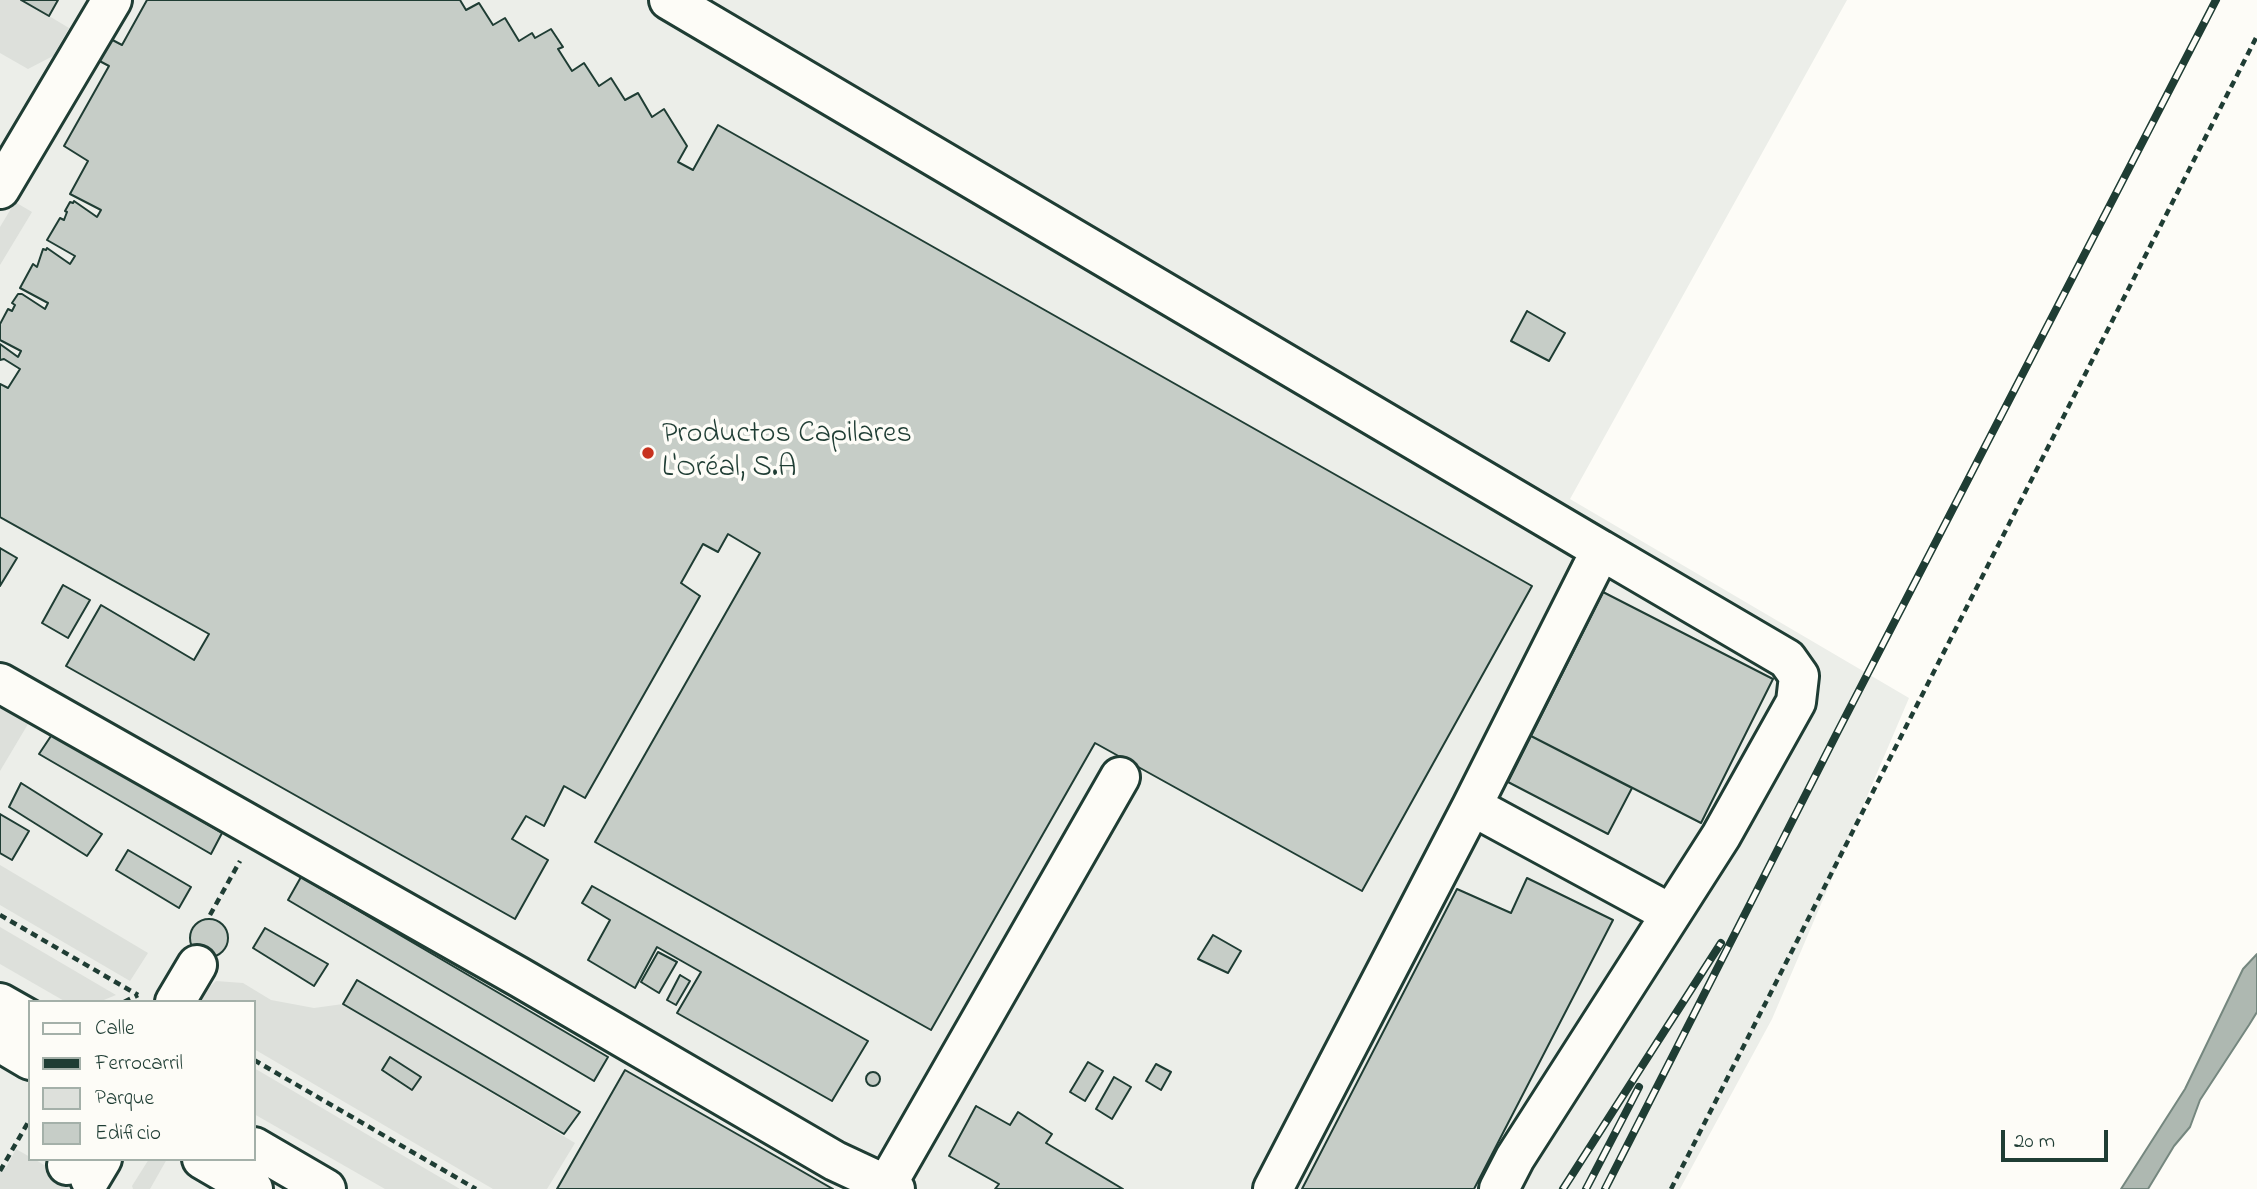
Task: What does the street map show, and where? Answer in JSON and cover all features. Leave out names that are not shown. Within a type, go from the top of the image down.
[{"type":"lane","points":[[0,189],[111,0]]},
{"type":"lane","points":[[669,0],[1787,659],[1799,677],[1796,702],[1721,836],[1515,1158],[1499,1189]]},
{"type":"lane","points":[[1273,1189],[1472,806],[1601,550]]},
{"type":"lane","points":[[0,683],[264,841],[519,977],[835,1161],[891,1187],[1120,777]]},
{"type":"lane","points":[[1472,806],[1671,914]]},
{"type":"lane","points":[[160,1000],[197,965]]},
{"type":"lane","points":[[0,1003],[28,1019]]},
{"type":"lane","points":[[0,1042],[28,1059]]},
{"type":"lane","points":[[256,1148],[326,1189]]},
{"type":"lane","points":[[205,1161],[253,1189]]},
{"type":"path","points":[[1671,1189],[2257,36]]},
{"type":"path","points":[[210,915],[264,841]]},
{"type":"path","points":[[0,915],[160,1000]]},
{"type":"path","points":[[256,1061],[476,1189]]},
{"type":"path","points":[[0,1171],[28,1122]]},
{"type":"shaded area","points":[[0,0],[1847,0],[1570,499],[1909,698],[1772,1019],[1680,1189],[0,1189]]},
{"type":"shaded area","points":[[2257,954],[2257,1012],[2200,1100],[2190,1127],[2174,1146],[2148,1189],[2121,1189],[2185,1089],[2243,969]]},
{"type":"green space","points":[[0,0],[58,0],[49,16],[69,28],[53,56],[28,69],[0,53]]},
{"type":"green space","points":[[15,202],[32,212],[0,265],[0,227]]},
{"type":"green space","points":[[0,700],[31,719],[0,771]]},
{"type":"green space","points":[[0,865],[148,953],[130,981],[0,905]]},
{"type":"green space","points":[[0,927],[116,995],[104,1000],[63,1000],[0,964]]},
{"type":"green space","points":[[216,981],[243,983],[271,1000],[314,1008],[343,1004],[575,1143],[547,1189],[493,1189],[256,1050],[256,1000],[196,1000]]},
{"type":"green space","points":[[256,1069],[460,1189],[385,1189],[256,1115]]},
{"type":"green space","points":[[16,1149],[28,1156],[28,1161],[37,1161],[85,1189],[0,1189],[0,1166],[6,1168]]},
{"type":"green space","points":[[148,1161],[166,1161],[150,1189],[133,1189],[132,1186]]},
{"type":"building","points":[[21,0],[58,0],[49,16]]},
{"type":"building","name":"Productos Capilares L'Oréal, S.A","points":[[147,0],[460,0],[466,10],[479,3],[493,25],[505,18],[519,41],[532,33],[535,38],[551,29],[563,47],[558,49],[572,71],[584,63],[599,86],[611,78],[625,100],[638,93],[652,117],[664,109],[687,146],[678,162],[693,170],[718,125],[1532,586],[1362,891],[1095,743],[931,1030],[595,842],[760,553],[728,534],[718,552],[703,544],[681,583],[700,596],[585,798],[564,786],[544,826],[526,816],[512,839],[548,860],[515,919],[66,666],[101,605],[194,660],[209,634],[0,517],[0,384],[8,388],[20,369],[4,359],[0,360],[0,344],[18,357],[21,351],[0,340],[0,324],[8,309],[12,311],[15,305],[12,303],[18,294],[45,309],[48,303],[20,288],[33,264],[37,267],[43,249],[47,248],[70,264],[75,256],[47,240],[60,218],[64,220],[70,202],[74,201],[97,217],[101,210],[70,194],[88,161],[64,146],[109,66],[92,57],[103,35],[122,45]]},
{"type":"building","points":[[1527,311],[1565,333],[1549,361],[1511,341]]},
{"type":"building","points":[[0,548],[17,558],[0,586]]},
{"type":"building","points":[[63,585],[90,600],[68,638],[42,623]]},
{"type":"building","points":[[1603,592],[1773,679],[1701,823],[1531,736]]},
{"type":"building","points":[[53,733],[222,833],[211,854],[39,754]]},
{"type":"building","points":[[1531,736],[1632,788],[1608,834],[1508,782]]},
{"type":"building","points":[[21,783],[102,834],[87,856],[9,807]]},
{"type":"building","points":[[0,814],[29,831],[12,860],[0,853]]},
{"type":"building","points":[[128,850],[191,887],[179,908],[116,870]]},
{"type":"building","points":[[301,877],[608,1057],[594,1081],[288,900]]},
{"type":"building","points":[[1527,878],[1613,920],[1474,1189],[1302,1189],[1457,889],[1511,913]]},
{"type":"building","points":[[592,886],[868,1041],[832,1101],[677,1013],[701,972],[657,947],[635,988],[588,960],[610,920],[582,903]]},
{"type":"building","points":[[209,919],[223,924],[228,938],[223,952],[209,957],[195,952],[190,938],[195,924]]},
{"type":"building","points":[[265,928],[328,964],[314,986],[253,948]]},
{"type":"building","points":[[1213,935],[1241,951],[1228,973],[1198,959]]},
{"type":"building","points":[[658,952],[677,962],[659,993],[641,982]]},
{"type":"building","points":[[680,975],[690,981],[676,1005],[667,1000]]},
{"type":"building","points":[[357,980],[580,1112],[564,1134],[343,1004]]},
{"type":"building","points":[[390,1057],[421,1077],[412,1090],[382,1070]]},
{"type":"building","points":[[1088,1062],[1103,1071],[1085,1101],[1070,1092]]},
{"type":"building","points":[[1156,1064],[1171,1072],[1161,1090],[1146,1081]]},
{"type":"building","points":[[625,1070],[758,1146],[833,1189],[557,1189]]},
{"type":"building","points":[[873,1072],[878,1074],[878,1084],[873,1086],[868,1084],[866,1079],[868,1074]]},
{"type":"building","points":[[1114,1077],[1131,1087],[1112,1119],[1096,1109]]},
{"type":"building","points":[[976,1106],[1010,1125],[1018,1112],[1052,1134],[1046,1143],[1123,1189],[995,1189],[999,1184],[949,1156]]},
{"type":"railway","points":[[1605,1189],[2216,0]]},
{"type":"railway","points":[[1563,1189],[1721,943]]},
{"type":"railway","points":[[1586,1189],[1639,1087]]},
{"type":"place","name":"Productos Capilares L'Oréal, S.A","points":[[648,453]]}]
